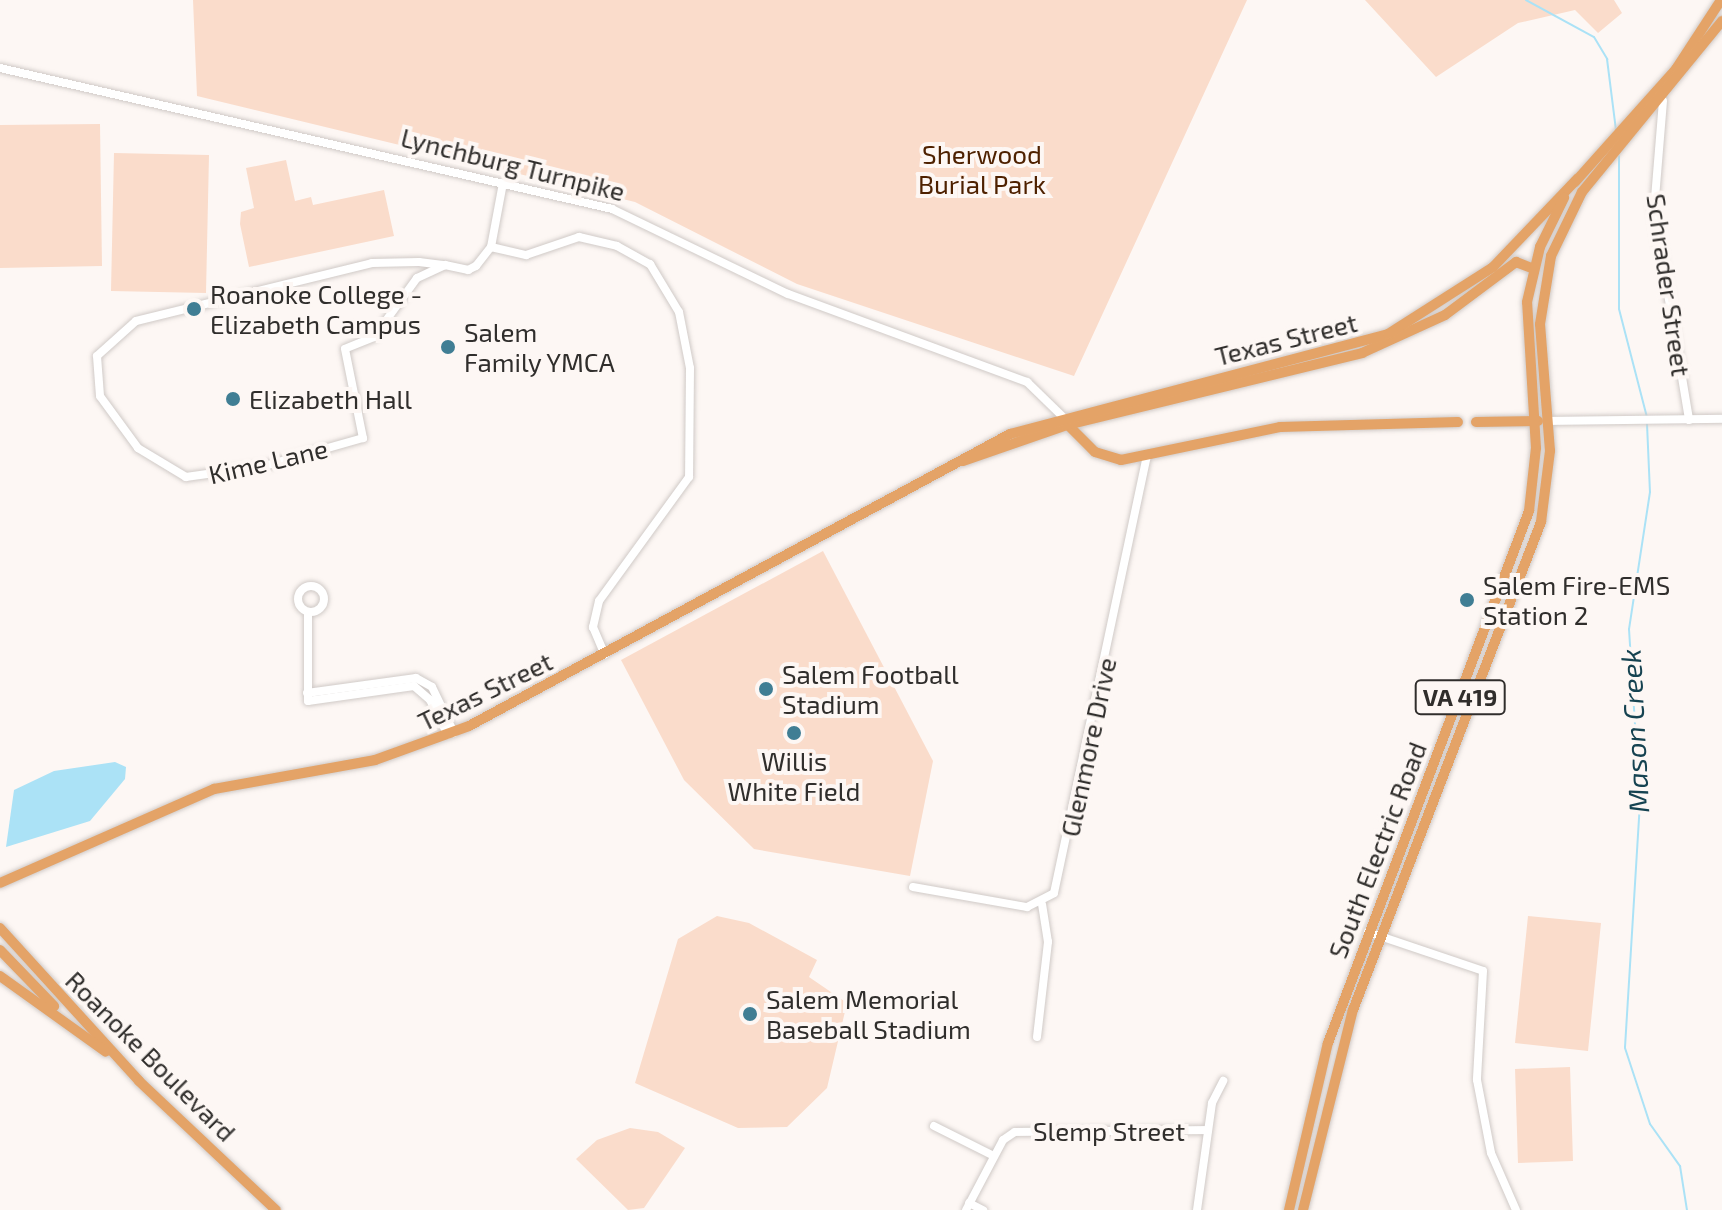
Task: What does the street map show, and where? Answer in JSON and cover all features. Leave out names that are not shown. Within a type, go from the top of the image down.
[{"type":"main road","name":"South Electric Road","points":[[1289,1210],[1317,1078],[1368,932],[1522,536],[1535,475],[1526,320],[1534,269],[1577,179],[1646,101],[1721,0]]},
{"type":"main road","name":"South Electric Road","points":[[1303,1210],[1337,1060],[1534,543],[1549,469],[1548,421],[1540,347],[1545,278],[1568,217],[1602,169],[1663,101],[1722,21]]},
{"type":"main road","name":"Texas Street","points":[[0,883],[214,789],[375,760],[451,734],[605,655],[961,461],[1064,421],[1388,334],[1493,267],[1577,179]]},
{"type":"main road","name":"Texas Street","points":[[1064,421],[1362,353],[1445,315],[1516,262],[1534,269]]},
{"type":"main road","name":"Lynchburg Turnpike","points":[[1064,421],[1087,446],[1113,459],[1147,456],[1280,427],[1458,422]]},
{"type":"main road","points":[[1476,422],[1548,421]]},
{"type":"main road","name":"Roanoke Boulevard","points":[[0,928],[127,1068],[276,1210]]},
{"type":"main road","name":"Roanoke Boulevard","points":[[0,950],[65,1019]]},
{"type":"main road","points":[[0,976],[65,1019],[127,1068]]},
{"type":"street","name":"Lynchburg Turnpike","points":[[0,68],[503,183],[633,217],[788,294],[1027,382],[1064,421]]},
{"type":"street","name":"Schrader Street","points":[[1663,101],[1654,210],[1689,420]]},
{"type":"street","points":[[503,183],[491,247],[526,255],[579,237],[617,246],[658,273],[679,312],[690,368],[691,466],[683,492],[599,601],[593,627],[605,655]]},
{"type":"street","name":"Kime Lane","points":[[445,265],[417,278],[374,337],[345,349],[363,438],[264,466],[186,477],[138,448],[100,396],[97,356],[136,321],[372,263],[445,265],[468,270],[491,247]]},
{"type":"street","points":[[1548,421],[1722,419]]},
{"type":"street","name":"Glenmore Drive","points":[[1042,904],[1058,886],[1147,456]]},
{"type":"street","points":[[308,612],[308,697],[416,678],[432,687],[451,734]]},
{"type":"street","points":[[913,887],[1042,904],[1048,942],[1037,1037]]},
{"type":"street","points":[[1368,932],[1483,971],[1477,1080],[1491,1153],[1516,1210]]},
{"type":"street","points":[[1197,1210],[1208,1130],[1223,1081]]},
{"type":"street","points":[[934,1126],[994,1156],[968,1207],[983,1210]]},
{"type":"street","name":"Slemp Street","points":[[994,1156],[1017,1132],[1208,1130]]},
{"type":"green space","name":"Sherwood Burial Park","points":[[193,0],[1247,0],[1074,376],[797,284],[635,202],[197,96]]},
{"type":"green space","points":[[1365,0],[1614,0],[1622,13],[1598,33],[1575,10],[1518,23],[1436,77]]},
{"type":"green space","points":[[100,124],[102,266],[0,268],[0,125]]},
{"type":"green space","points":[[114,153],[209,155],[206,293],[111,291]]},
{"type":"green space","points":[[286,160],[295,201],[311,197],[313,205],[384,190],[394,236],[249,267],[240,224],[241,212],[254,208],[246,168]]},
{"type":"green space","name":"Salem Football Stadium","points":[[823,551],[933,761],[910,876],[754,849],[684,780],[621,660]]},
{"type":"green space","name":"Salem Memorial Baseball Stadium","points":[[717,916],[749,923],[817,960],[809,977],[847,1003],[827,1088],[787,1127],[738,1128],[635,1083],[678,939]]},
{"type":"green space","points":[[1528,916],[1601,923],[1588,1051],[1515,1043]]},
{"type":"green space","points":[[1570,1067],[1573,1161],[1518,1163],[1515,1069]]},
{"type":"green space","points":[[630,1128],[658,1132],[685,1148],[644,1208],[628,1210],[576,1159],[597,1140]]},
{"type":"water","points":[[115,762],[126,767],[125,779],[90,821],[6,847],[14,790],[54,771]]},
{"type":"waterway","name":"Mason Creek","points":[[1526,0],[1594,37],[1607,59],[1616,130]]},
{"type":"waterway","name":"Mason Creek","points":[[1619,156],[1619,309],[1647,417]]},
{"type":"waterway","name":"Mason Creek","points":[[1647,424],[1650,492],[1629,629],[1640,802],[1625,1048],[1650,1124],[1680,1166],[1687,1210]]},
{"type":"place","name":"Roanoke College - Elizabeth Campus","points":[[194,309]]},
{"type":"place","name":"Salem Family YMCA","points":[[448,347]]},
{"type":"place","name":"Elizabeth Hall","points":[[233,399]]},
{"type":"place","name":"Salem Fire-EMS Station 2","points":[[1467,600]]},
{"type":"place","name":"Salem Football Stadium","points":[[766,689]]},
{"type":"place","name":"Willis White Field","points":[[794,733]]},
{"type":"place","name":"Salem Memorial Baseball Stadium","points":[[750,1014]]}]
